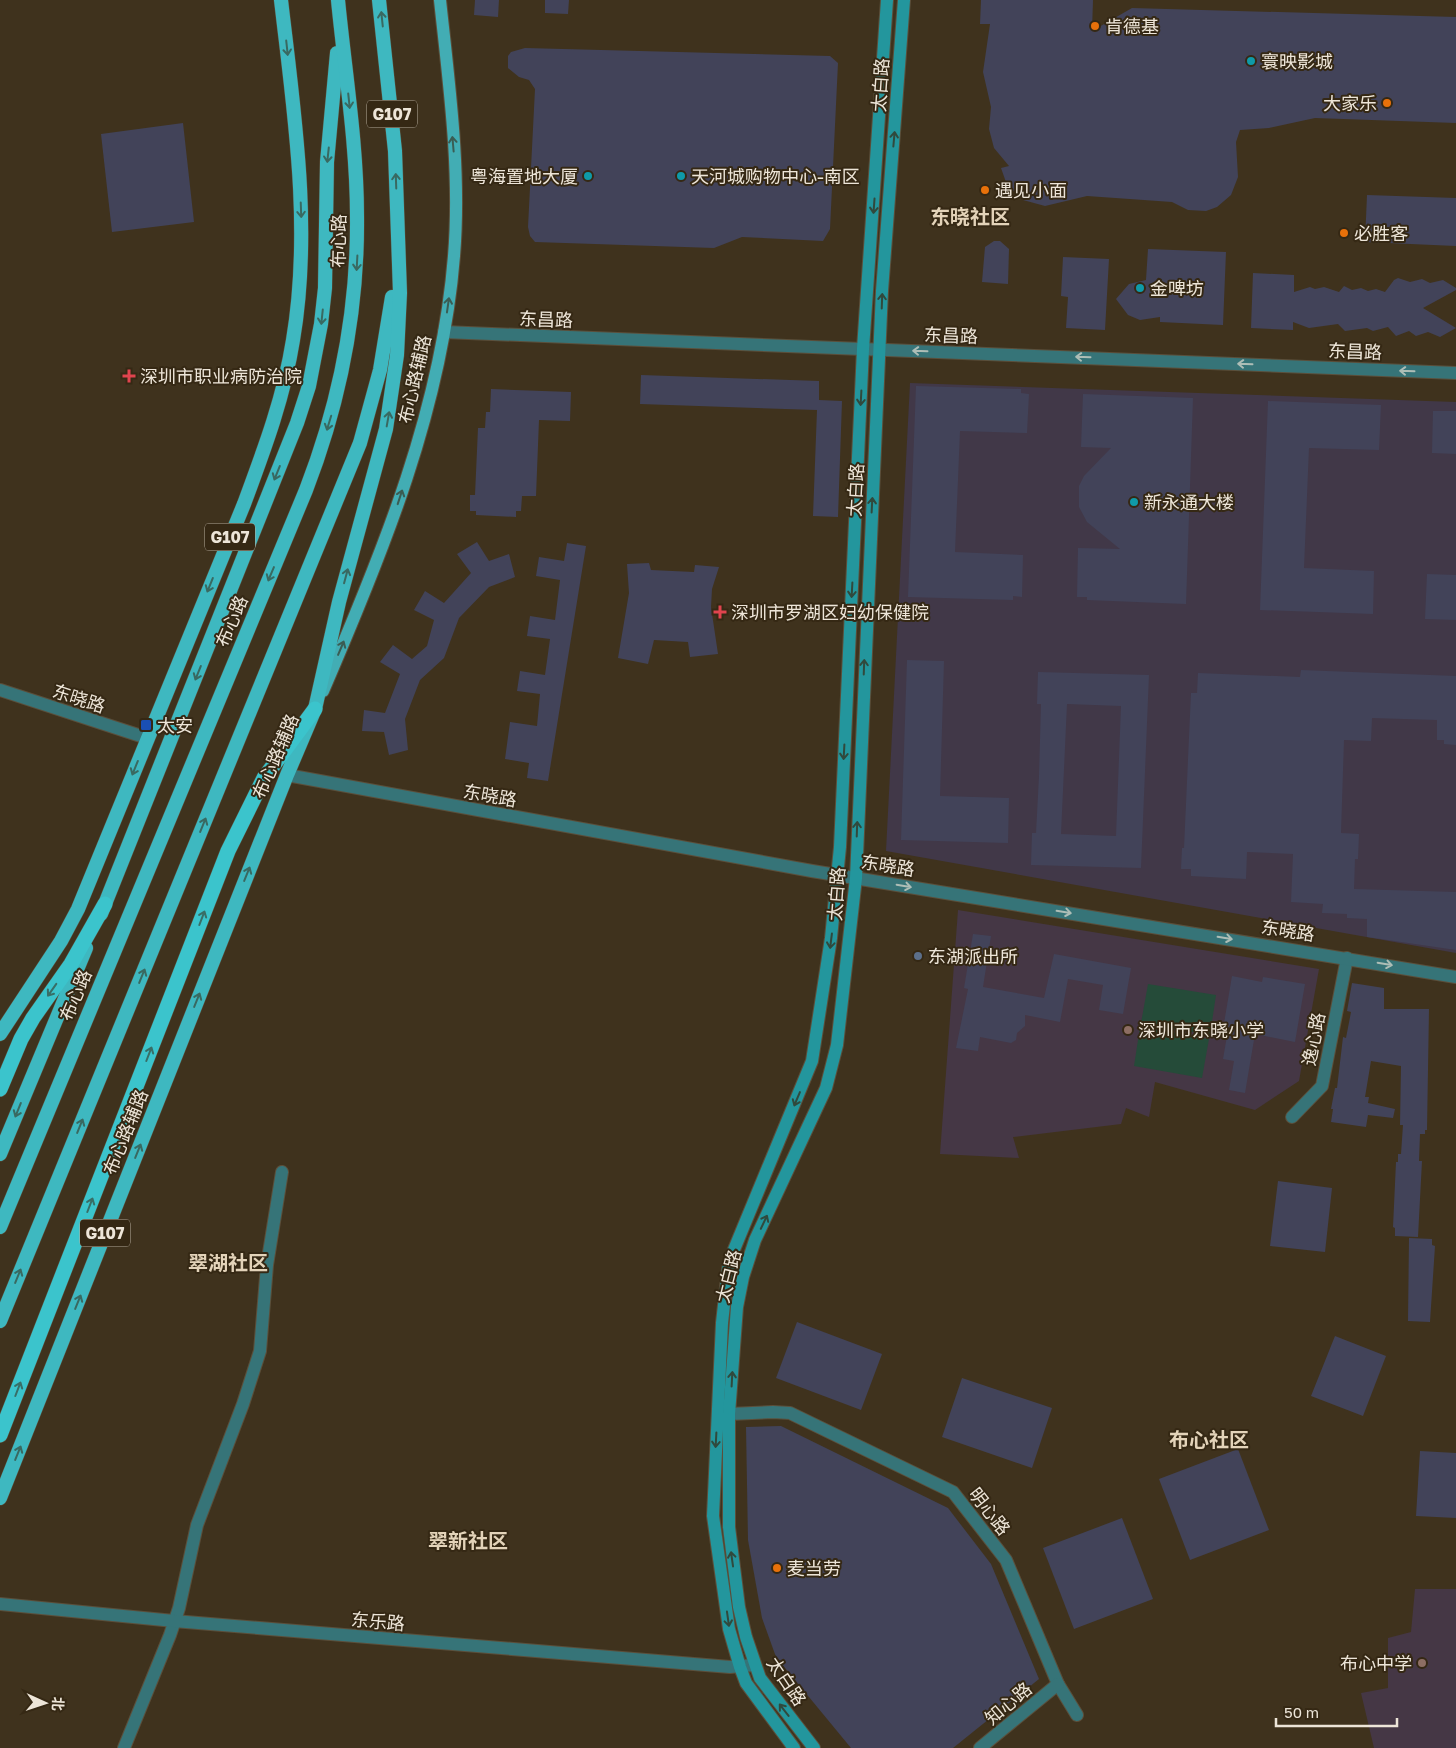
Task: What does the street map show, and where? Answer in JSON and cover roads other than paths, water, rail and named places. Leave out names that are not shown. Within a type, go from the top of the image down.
[{"type":"highway","name":"G107","points":[[0,1034],[62,941],[78,908],[263,454],[284,388],[292,348],[300,284],[301,212],[298,153],[281,0]]},
{"type":"highway","name":"布心路","points":[[0,1227],[299,507],[321,450],[332,412],[352,321],[357,253],[356,173],[338,0]]},
{"type":"highway","name":"G107","points":[[315,709],[339,602],[386,430],[393,389],[400,293],[393,123],[379,0]]},
{"type":"highway","points":[[0,1154],[105,904],[297,423],[309,386],[316,358],[325,288],[327,162],[340,19]]},
{"type":"highway","points":[[0,1321],[360,443],[378,378],[388,330],[397,229]]},
{"type":"highway","points":[[0,1435],[228,851],[264,778],[315,709]]},
{"type":"highway","name":"布心路辅路","points":[[0,1498],[287,775],[315,709]]},
{"type":"highway","points":[[0,1089],[21,1039],[70,964],[105,904]]},
{"type":"main road","name":"布心路辅路","points":[[315,709],[363,598],[393,516],[425,422],[444,332],[454,256],[456,191],[440,0]]},
{"type":"main road","name":"太白路","points":[[794,1748],[746,1683],[740,1667],[729,1629],[713,1516],[714,1474],[726,1289],[733,1252],[812,1061],[820,1024],[838,875],[863,349],[887,0]]},
{"type":"main road","name":"太白路","points":[[814,1748],[767,1688],[754,1665],[739,1607],[729,1527],[729,1414],[737,1307],[743,1277],[755,1240],[818,1106],[834,1061],[856,878],[882,281],[904,0]]},
{"type":"street","name":"东昌路","points":[[444,332],[1456,373]]},
{"type":"street","name":"东晓路","points":[[0,690],[147,738]]},
{"type":"street","name":"东晓路","points":[[287,775],[838,875],[1456,977]]},
{"type":"street","name":"逸心路","points":[[1292,1117],[1322,1086],[1347,958]]},
{"type":"street","points":[[124,1748],[174,1622],[197,1525],[243,1404],[260,1351],[267,1265],[282,1172]]},
{"type":"street","name":"明心路","points":[[729,1414],[773,1412],[790,1414],[953,1492],[1006,1560],[1058,1684],[1077,1715]]},
{"type":"street","name":"东乐路","points":[[0,1604],[174,1622],[740,1667],[754,1665]]},
{"type":"street","name":"知心路","points":[[980,1748],[1058,1684]]},
{"type":"place","name":"肯德基","points":[[1095,26]]},
{"type":"place","name":"寰映影城","points":[[1251,61]]},
{"type":"place","name":"大家乐","points":[[1387,103]]},
{"type":"place","name":"粤海置地大厦","points":[[588,176]]},
{"type":"place","name":"天河城购物中心-南区","points":[[681,176]]},
{"type":"place","name":"遇见小面","points":[[985,190]]},
{"type":"place","name":"必胜客","points":[[1344,233]]},
{"type":"place","name":"金啤坊","points":[[1140,288]]},
{"type":"place","name":"深圳市职业病防治院","points":[[129,376]]},
{"type":"place","name":"新永通大楼","points":[[1134,502]]},
{"type":"place","name":"深圳市罗湖区妇幼保健院","points":[[720,612]]},
{"type":"place","name":"太安","points":[[146,725]]},
{"type":"place","name":"东湖派出所","points":[[918,956]]},
{"type":"place","name":"深圳市东晓小学","points":[[1128,1030]]},
{"type":"place","name":"麦当劳","points":[[777,1568]]},
{"type":"place","name":"布心中学","points":[[1422,1663]]},
{"type":"district","name":"东晓社区","points":[[970,216]]},
{"type":"district","name":"翠湖社区","points":[[228,1262]]},
{"type":"district","name":"布心社区","points":[[1209,1439]]},
{"type":"district","name":"翠新社区","points":[[468,1540]]}]
